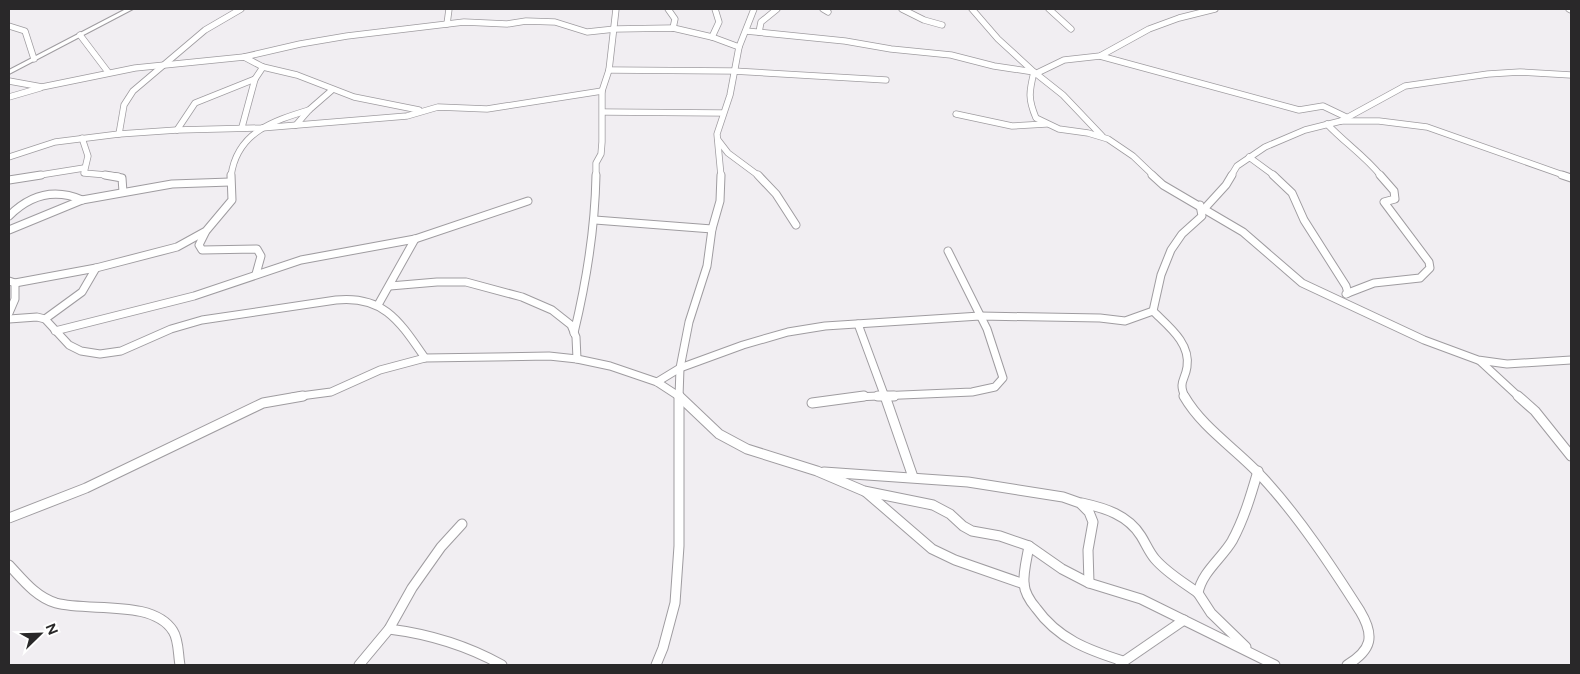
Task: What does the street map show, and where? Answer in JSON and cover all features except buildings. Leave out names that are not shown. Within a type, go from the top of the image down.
[{"type":"street","points":[[9,72],[130,9]]},
{"type":"street","points":[[119,134],[121,116],[127,98],[205,30],[241,9]]},
{"type":"street","points":[[447,24],[450,9]]},
{"type":"street","points":[[574,333],[584,292],[595,220],[596,163],[601,154],[602,91],[609,70],[616,9]]},
{"type":"street","points":[[668,9],[675,19],[673,28]]},
{"type":"street","points":[[712,37],[719,22],[715,9]]},
{"type":"street","points":[[656,665],[663,648],[674,603],[679,546],[678,395],[680,368],[688,322],[707,266],[712,229],[720,200],[718,140],[716,134],[730,95],[733,71],[740,47],[754,9]]},
{"type":"street","points":[[758,32],[761,22],[777,9]]},
{"type":"street","points":[[902,9],[924,20],[942,25]]},
{"type":"street","points":[[972,9],[1003,44],[1063,95],[1102,136],[1133,156],[1163,185],[1243,232],[1302,283],[1424,340],[1478,360],[1507,364],[1571,360]]},
{"type":"street","points":[[1049,9],[1070,29]]},
{"type":"street","points":[[1100,56],[1149,29],[1179,18],[1215,9]]},
{"type":"street","points":[[9,97],[42,87],[108,72],[244,57],[300,44],[347,36],[464,22],[507,24],[546,21],[562,23],[587,32],[614,29],[673,28],[712,37],[740,47]]},
{"type":"street","points":[[9,26],[25,31],[34,59]]},
{"type":"street","points":[[746,31],[846,41],[891,49],[950,54],[994,66],[1035,73],[1064,60],[1100,56],[1299,110],[1323,106],[1344,119],[1380,121],[1426,127],[1571,178]]},
{"type":"street","points":[[80,35],[108,72]]},
{"type":"street","points":[[244,57],[263,67],[297,75],[354,97],[421,110]]},
{"type":"street","points":[[242,127],[255,79],[263,67]]},
{"type":"street","points":[[609,70],[733,71],[886,80]]},
{"type":"street","points":[[1153,311],[1158,278],[1177,240],[1226,185],[1238,166],[1249,157],[1286,136],[1344,119],[1404,86],[1520,72],[1571,75]]},
{"type":"street","points":[[1035,73],[1029,93],[1030,104],[1036,118],[1046,124],[1064,130],[1102,136]]},
{"type":"street","points":[[177,130],[192,107],[199,101],[216,96],[255,79]]},
{"type":"street","points":[[9,81],[42,87]]},
{"type":"street","points":[[296,125],[309,110],[332,90]]},
{"type":"street","points":[[9,158],[55,142],[82,138],[177,130],[261,128],[401,116],[438,107],[487,109],[602,91]]},
{"type":"street","points":[[256,274],[261,256],[256,249],[211,252],[199,248],[199,241],[232,200],[233,191],[230,175],[240,152],[261,128],[309,110]]},
{"type":"street","points":[[603,112],[723,113]]},
{"type":"street","points":[[956,114],[999,126],[1028,128],[1046,124]]},
{"type":"street","points":[[1327,124],[1348,146],[1362,154],[1394,191],[1395,199],[1384,202],[1429,262],[1430,268],[1420,278],[1374,284],[1348,293],[1338,300]]},
{"type":"street","points":[[82,138],[88,156],[84,173],[111,175],[122,178],[123,192]]},
{"type":"street","points":[[718,140],[728,153],[758,175],[776,194],[796,225]]},
{"type":"street","points":[[1249,157],[1275,176],[1292,193],[1304,220],[1342,279],[1348,293]]},
{"type":"street","points":[[9,180],[84,168]]},
{"type":"street","points":[[9,230],[82,200],[192,182],[230,182]]},
{"type":"street","points":[[9,216],[24,203],[47,193],[65,192],[82,200]]},
{"type":"street","points":[[54,331],[194,296],[256,274],[319,255],[415,239],[528,201]]},
{"type":"street","points":[[595,220],[712,229]]},
{"type":"street","points":[[9,313],[16,297],[12,282],[96,268],[166,251],[206,231]]},
{"type":"street","points":[[378,305],[415,239]]},
{"type":"street","points":[[812,404],[868,395],[972,392],[995,387],[1003,378],[1000,360],[993,341],[948,251]]},
{"type":"street","points":[[45,319],[82,292],[96,268]]},
{"type":"street","points":[[390,286],[467,282],[494,289],[547,308],[562,316],[572,326],[577,359]]},
{"type":"street","points":[[9,319],[37,317],[45,319],[65,344],[89,354],[103,354],[126,351],[172,329],[224,317],[350,299],[372,302],[378,305],[401,326],[425,358]]},
{"type":"street","points":[[657,382],[680,368],[743,345],[788,332],[825,326],[980,316],[1100,318],[1125,321],[1153,311]]},
{"type":"street","points":[[1153,311],[1173,331],[1187,355],[1186,368],[1179,383],[1185,398],[1200,418],[1258,471],[1305,530],[1360,611],[1370,629],[1371,637],[1369,644],[1347,665]]},
{"type":"street","points":[[858,324],[913,477]]},
{"type":"street","points":[[9,518],[86,488],[263,403],[284,398],[331,392],[380,370],[425,358],[549,356],[577,359],[610,366],[657,382],[678,395],[719,434],[746,449],[817,471],[864,491],[933,505],[950,514],[963,526],[972,531],[1000,536],[1029,546],[1062,569],[1089,582],[1141,599],[1275,665]]},
{"type":"street","points":[[1478,360],[1535,411],[1571,456]]},
{"type":"street","points":[[817,471],[946,479],[1062,497],[1107,509],[1119,514],[1131,523],[1141,534],[1150,553],[1163,568],[1198,593]]},
{"type":"street","points":[[1250,652],[1208,610],[1200,600],[1198,593],[1203,580],[1235,536],[1249,503],[1258,471]]},
{"type":"street","points":[[864,491],[932,549],[955,560],[1024,584]]},
{"type":"street","points":[[1080,503],[1089,512],[1093,522],[1088,550],[1089,582]]},
{"type":"street","points":[[359,665],[389,629],[412,588],[441,547],[462,524]]},
{"type":"street","points":[[1029,546],[1024,584],[1026,594],[1038,614],[1051,628],[1063,638],[1078,646],[1121,663],[1184,620]]},
{"type":"street","points":[[9,565],[23,582],[43,598],[69,606],[111,608],[149,614],[163,621],[172,630],[180,665]]},
{"type":"street","points":[[389,629],[406,631],[460,644],[502,665]]}]
